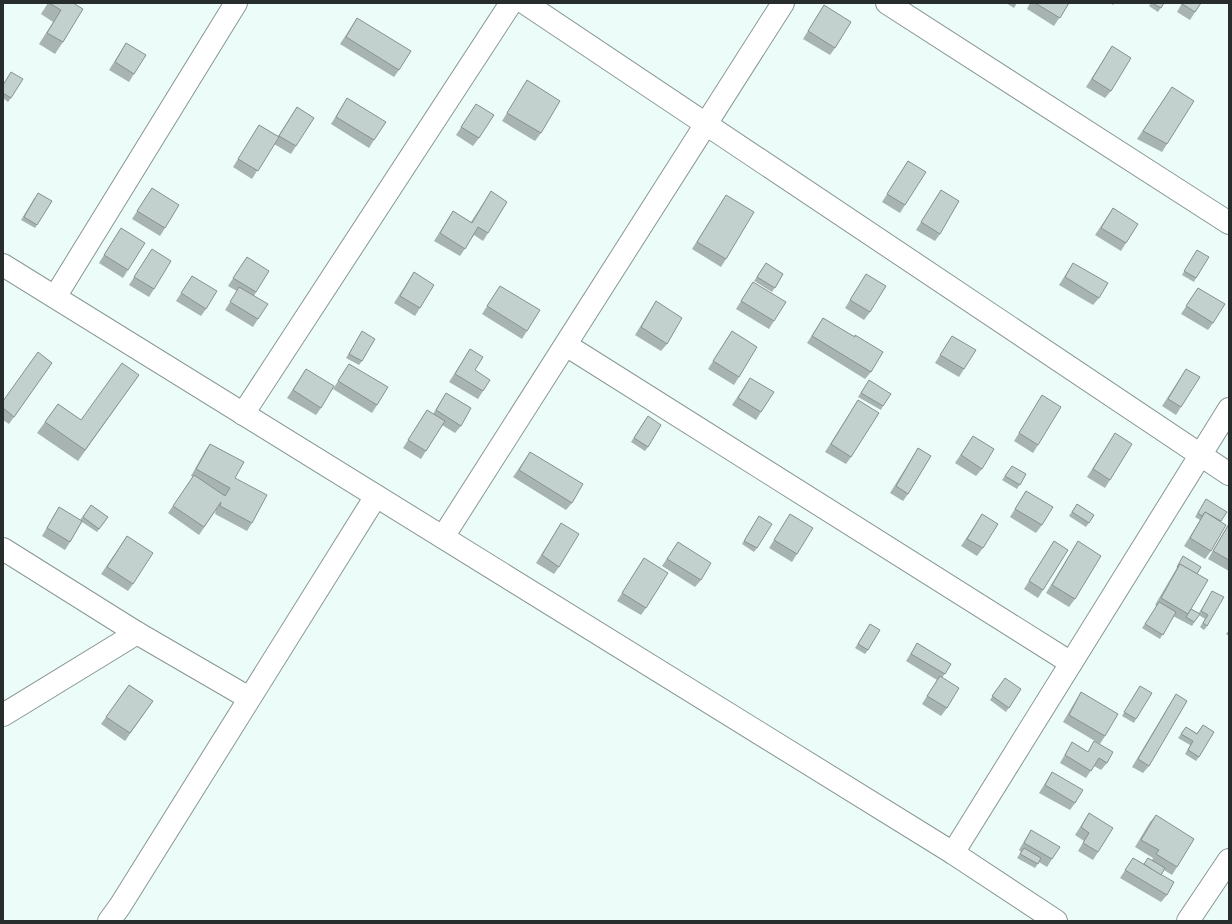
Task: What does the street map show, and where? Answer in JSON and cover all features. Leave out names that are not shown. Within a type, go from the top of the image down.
[{"type":"street","points":[[55,297],[236,3]]},
{"type":"street","points":[[243,414],[511,3]]},
{"type":"street","points":[[525,3],[1229,474]]},
{"type":"street","points":[[443,538],[707,125],[783,3]]},
{"type":"street","points":[[887,3],[1229,224]]},
{"type":"street","points":[[3,265],[953,853],[1056,921]]},
{"type":"street","points":[[566,345],[1071,663]]},
{"type":"street","points":[[953,853],[1229,409]]},
{"type":"street","points":[[109,921],[120,906],[376,496]]},
{"type":"street","points":[[3,550],[137,633],[250,698]]},
{"type":"street","points":[[3,715],[137,633]]},
{"type":"street","points":[[1188,921],[1229,860]]},
{"type":"building","points":[[49,3],[73,3],[83,9],[63,42],[47,33],[61,10]]},
{"type":"building","points":[[1035,3],[1069,3],[1060,18]]},
{"type":"building","points":[[1152,3],[1164,3],[1161,8]]},
{"type":"building","points":[[1201,3],[1195,12],[1182,4]]},
{"type":"building","points":[[824,5],[851,22],[835,48],[808,31]]},
{"type":"building","points":[[357,18],[411,51],[399,70],[346,37]]},
{"type":"building","points":[[126,43],[146,55],[134,74],[115,62]]},
{"type":"building","points":[[1112,46],[1131,58],[1111,91],[1092,79]]},
{"type":"building","points":[[11,72],[23,79],[11,98],[3,93],[3,85]]},
{"type":"building","points":[[527,80],[560,101],[541,133],[507,113]]},
{"type":"building","points":[[1172,87],[1194,101],[1167,144],[1143,131]]},
{"type":"building","points":[[347,98],[386,122],[374,140],[336,117]]},
{"type":"building","points":[[476,104],[494,115],[479,138],[461,127]]},
{"type":"building","points":[[297,107],[314,118],[296,146],[279,136]]},
{"type":"building","points":[[259,125],[279,137],[258,171],[238,159]]},
{"type":"building","points":[[908,161],[926,172],[905,205],[887,194]]},
{"type":"building","points":[[152,188],[179,205],[165,228],[137,211]]},
{"type":"building","points":[[941,190],[959,201],[940,234],[921,222]]},
{"type":"building","points":[[491,191],[507,202],[488,233],[478,227],[465,249],[440,233],[453,211],[472,223]]},
{"type":"building","points":[[38,193],[52,201],[37,225],[24,217]]},
{"type":"building","points":[[726,195],[754,212],[726,259],[697,242]]},
{"type":"building","points":[[1113,208],[1138,224],[1126,243],[1101,228]]},
{"type":"building","points":[[121,228],[145,243],[128,270],[104,255]]},
{"type":"building","points":[[152,249],[171,261],[154,289],[134,277]]},
{"type":"building","points":[[1197,250],[1209,257],[1196,278],[1184,271]]},
{"type":"building","points":[[247,257],[269,271],[256,292],[233,278]]},
{"type":"building","points":[[766,263],[783,274],[775,288],[757,277]]},
{"type":"building","points":[[1073,263],[1108,283],[1099,298],[1065,277]]},
{"type":"building","points":[[414,272],[434,285],[420,308],[400,296]]},
{"type":"building","points":[[866,274],[886,286],[870,312],[850,300]]},
{"type":"building","points":[[192,276],[217,291],[206,309],[181,293]]},
{"type":"building","points":[[753,282],[786,302],[774,321],[741,301]]},
{"type":"building","points":[[500,286],[540,310],[527,331],[487,306]]},
{"type":"building","points":[[239,287],[268,304],[258,319],[230,302]]},
{"type":"building","points":[[1198,288],[1225,304],[1213,323],[1186,306]]},
{"type":"building","points":[[656,301],[682,318],[667,344],[641,327]]},
{"type":"building","points":[[823,318],[883,352],[871,372],[812,336]]},
{"type":"building","points":[[362,331],[375,339],[362,361],[349,354]]},
{"type":"building","points":[[732,331],[757,347],[739,377],[713,361]]},
{"type":"building","points":[[952,336],[976,350],[964,369],[940,355]]},
{"type":"building","points":[[470,349],[483,357],[475,370],[490,380],[483,391],[455,374]]},
{"type":"building","points":[[38,352],[52,363],[14,417],[3,408],[3,401]]},
{"type":"building","points":[[122,363],[139,375],[85,450],[45,422],[58,404],[81,420]]},
{"type":"building","points":[[349,364],[388,387],[377,405],[338,381]]},
{"type":"building","points":[[306,369],[334,386],[321,408],[293,390]]},
{"type":"building","points":[[1186,369],[1200,377],[1181,407],[1168,399]]},
{"type":"building","points":[[750,378],[774,392],[761,412],[738,398]]},
{"type":"building","points":[[869,380],[891,394],[883,406],[861,393]]},
{"type":"building","points":[[446,393],[471,408],[461,426],[436,410]]},
{"type":"building","points":[[1042,395],[1061,407],[1038,445],[1019,433]]},
{"type":"building","points":[[858,400],[879,413],[851,457],[831,444]]},
{"type":"building","points":[[427,410],[445,421],[426,451],[408,440]]},
{"type":"building","points":[[648,416],[661,425],[648,447],[634,438]]},
{"type":"building","points":[[1115,433],[1132,444],[1110,480],[1093,469]]},
{"type":"building","points":[[973,436],[994,449],[982,469],[961,455]]},
{"type":"building","points":[[210,444],[244,462],[235,478],[267,495],[252,523],[220,506],[221,502],[204,527],[173,506],[194,475],[225,496],[230,488],[196,469]]},
{"type":"building","points":[[918,448],[931,456],[908,494],[896,486]]},
{"type":"building","points":[[530,452],[583,484],[572,503],[519,470]]},
{"type":"building","points":[[1012,466],[1026,474],[1020,485],[1005,476]]},
{"type":"building","points":[[1026,491],[1053,507],[1042,525],[1015,509]]},
{"type":"building","points":[[1206,499],[1227,512],[1221,521],[1205,512],[1202,516],[1198,513]]},
{"type":"building","points":[[1077,504],[1094,515],[1089,523],[1072,512]]},
{"type":"building","points":[[91,505],[108,517],[99,529],[83,517]]},
{"type":"building","points":[[59,507],[82,521],[70,542],[47,528]]},
{"type":"building","points":[[1205,512],[1226,525],[1211,551],[1190,538]]},
{"type":"building","points":[[790,514],[813,528],[797,554],[774,540]]},
{"type":"building","points":[[982,514],[998,524],[983,548],[967,539]]},
{"type":"building","points":[[759,516],[772,524],[757,548],[744,541]]},
{"type":"building","points":[[561,523],[579,534],[559,567],[542,555]]},
{"type":"building","points":[[1229,524],[1229,560],[1213,551]]},
{"type":"building","points":[[127,536],[153,553],[133,584],[107,567]]},
{"type":"building","points":[[1054,541],[1068,550],[1043,590],[1029,581]]},
{"type":"building","points":[[1078,541],[1101,556],[1075,599],[1052,585]]},
{"type":"building","points":[[678,542],[711,563],[701,580],[667,559]]},
{"type":"building","points":[[1183,556],[1201,567],[1197,574],[1180,564],[1178,568],[1177,567]]},
{"type":"building","points":[[644,558],[668,573],[646,608],[622,593]]},
{"type":"building","points":[[1180,564],[1208,580],[1188,614],[1161,598]]},
{"type":"building","points":[[1212,591],[1224,597],[1207,626],[1203,623],[1208,615],[1201,611]]},
{"type":"building","points":[[1159,602],[1176,612],[1163,635],[1145,624]]},
{"type":"building","points":[[1191,609],[1200,614],[1194,622],[1186,617]]},
{"type":"building","points":[[870,624],[880,630],[868,650],[858,644]]},
{"type":"building","points":[[917,643],[951,664],[945,674],[911,654]]},
{"type":"building","points":[[940,676],[959,688],[947,708],[927,696]]},
{"type":"building","points":[[1005,678],[1021,689],[1009,708],[992,696]]},
{"type":"building","points":[[129,685],[153,701],[130,733],[106,717]]},
{"type":"building","points":[[1140,686],[1152,693],[1136,719],[1124,712]]},
{"type":"building","points":[[1081,692],[1118,714],[1105,736],[1069,715]]},
{"type":"building","points":[[1176,694],[1187,701],[1149,766],[1138,759]]},
{"type":"building","points":[[1203,725],[1214,732],[1199,757],[1188,750],[1193,741],[1181,734],[1186,727],[1197,734]]},
{"type":"building","points":[[1094,741],[1113,752],[1107,763],[1099,758],[1091,771],[1065,755],[1072,742],[1088,752]]},
{"type":"building","points":[[1052,772],[1083,790],[1075,803],[1045,785]]},
{"type":"building","points":[[1089,813],[1113,828],[1098,852],[1083,843],[1089,833],[1081,827]]},
{"type":"building","points":[[1156,815],[1194,839],[1177,867],[1156,854],[1159,850],[1141,840]]},
{"type":"building","points":[[1031,830],[1060,847],[1052,859],[1024,843]]},
{"type":"building","points":[[1024,848],[1041,858],[1038,864],[1020,854]]},
{"type":"building","points":[[1133,858],[1174,882],[1167,895],[1125,870]]},
{"type":"building","points":[[1148,858],[1165,868],[1161,875],[1144,864]]}]
